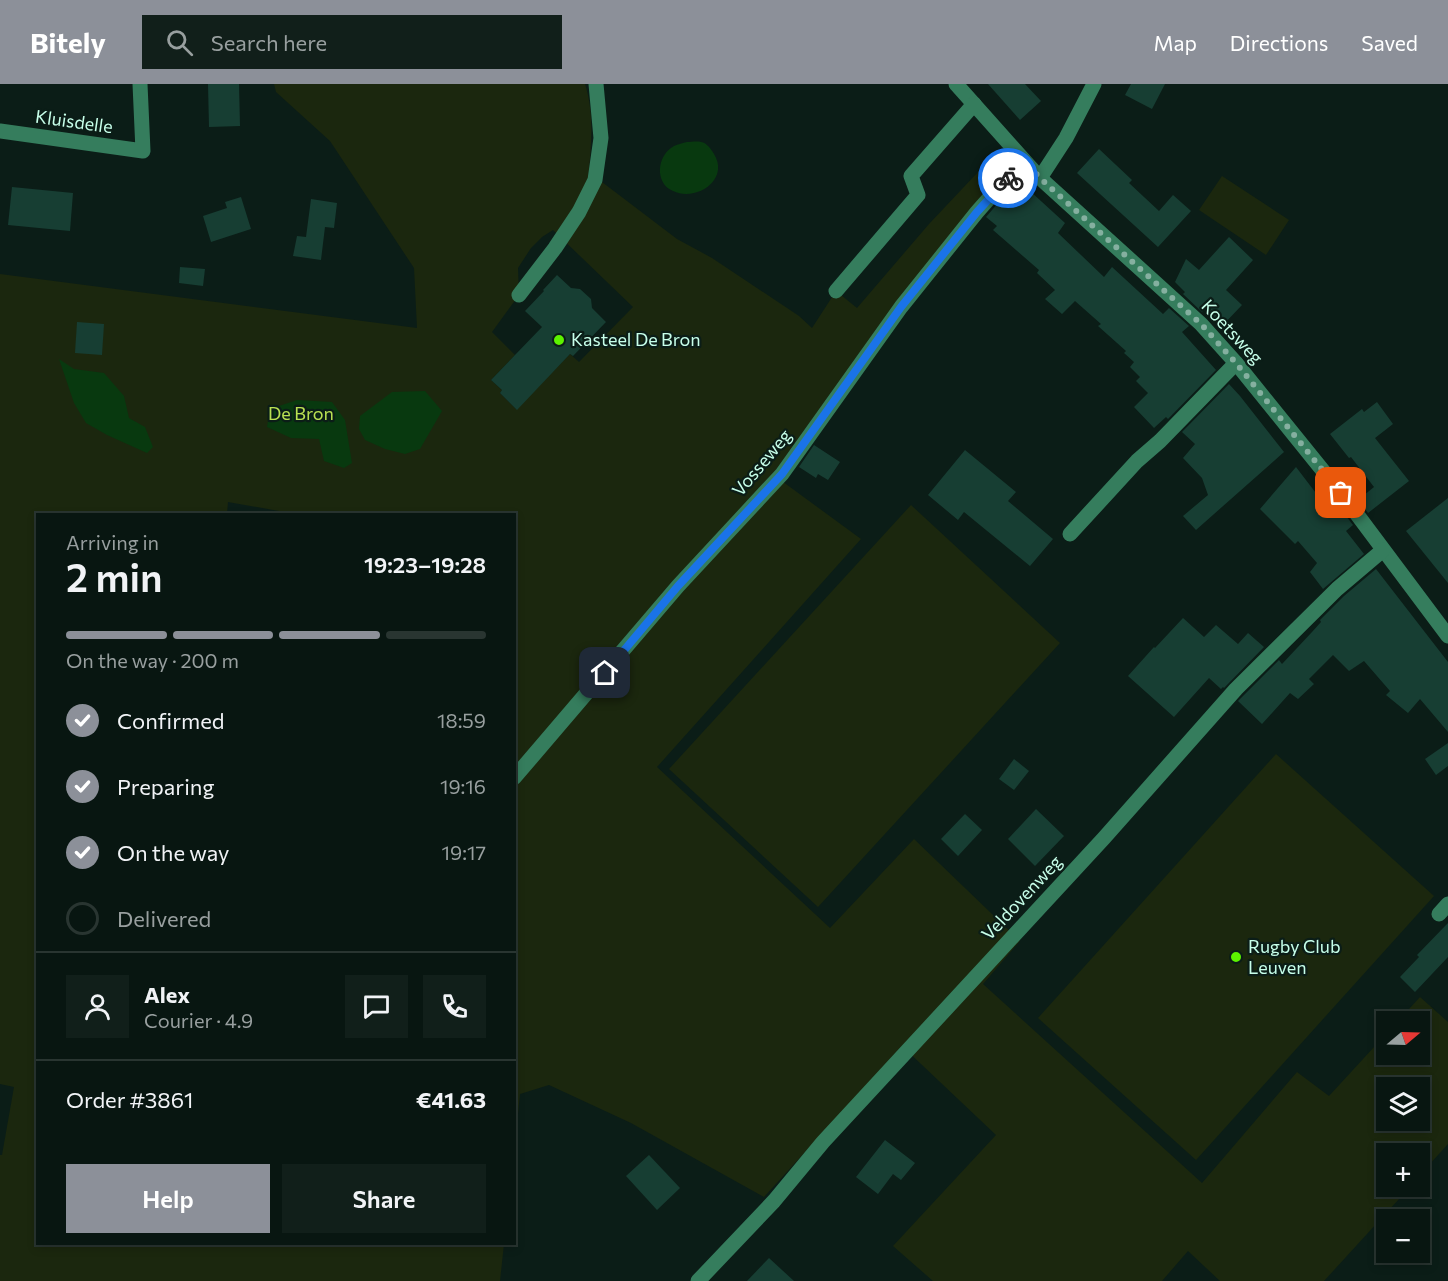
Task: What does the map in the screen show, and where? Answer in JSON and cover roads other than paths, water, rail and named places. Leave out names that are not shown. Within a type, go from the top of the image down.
[{"type":"street","name":"Kluisdelle","points":[[0,131],[143,151],[141,84]]},
{"type":"street","points":[[519,295],[579,212],[595,180],[601,138],[596,84]]},
{"type":"street","name":"Koetsweg","points":[[956,84],[1040,178],[1201,324],[1236,363],[1341,493],[1448,636]]},
{"type":"street","points":[[1040,178],[1066,138],[1094,84]]},
{"type":"street","points":[[836,291],[918,195],[911,176],[974,104]]},
{"type":"street","name":"Vosseweg","points":[[516,776],[678,586],[782,474],[901,307],[977,212],[1023,160]]},
{"type":"street","points":[[1070,534],[1137,461],[1160,441],[1236,363]]},
{"type":"street","name":"Veldovenweg","points":[[698,1281],[774,1201],[838,1125],[1104,838],[1236,689],[1337,589],[1383,550]]},
{"type":"place","name":"Kasteel De Bron","points":[[559,340]]},
{"type":"place","name":"Rugby Club Leuven","points":[[1236,957]]},
{"type":"park label","name":"De Bron","points":[[301,414]]}]
